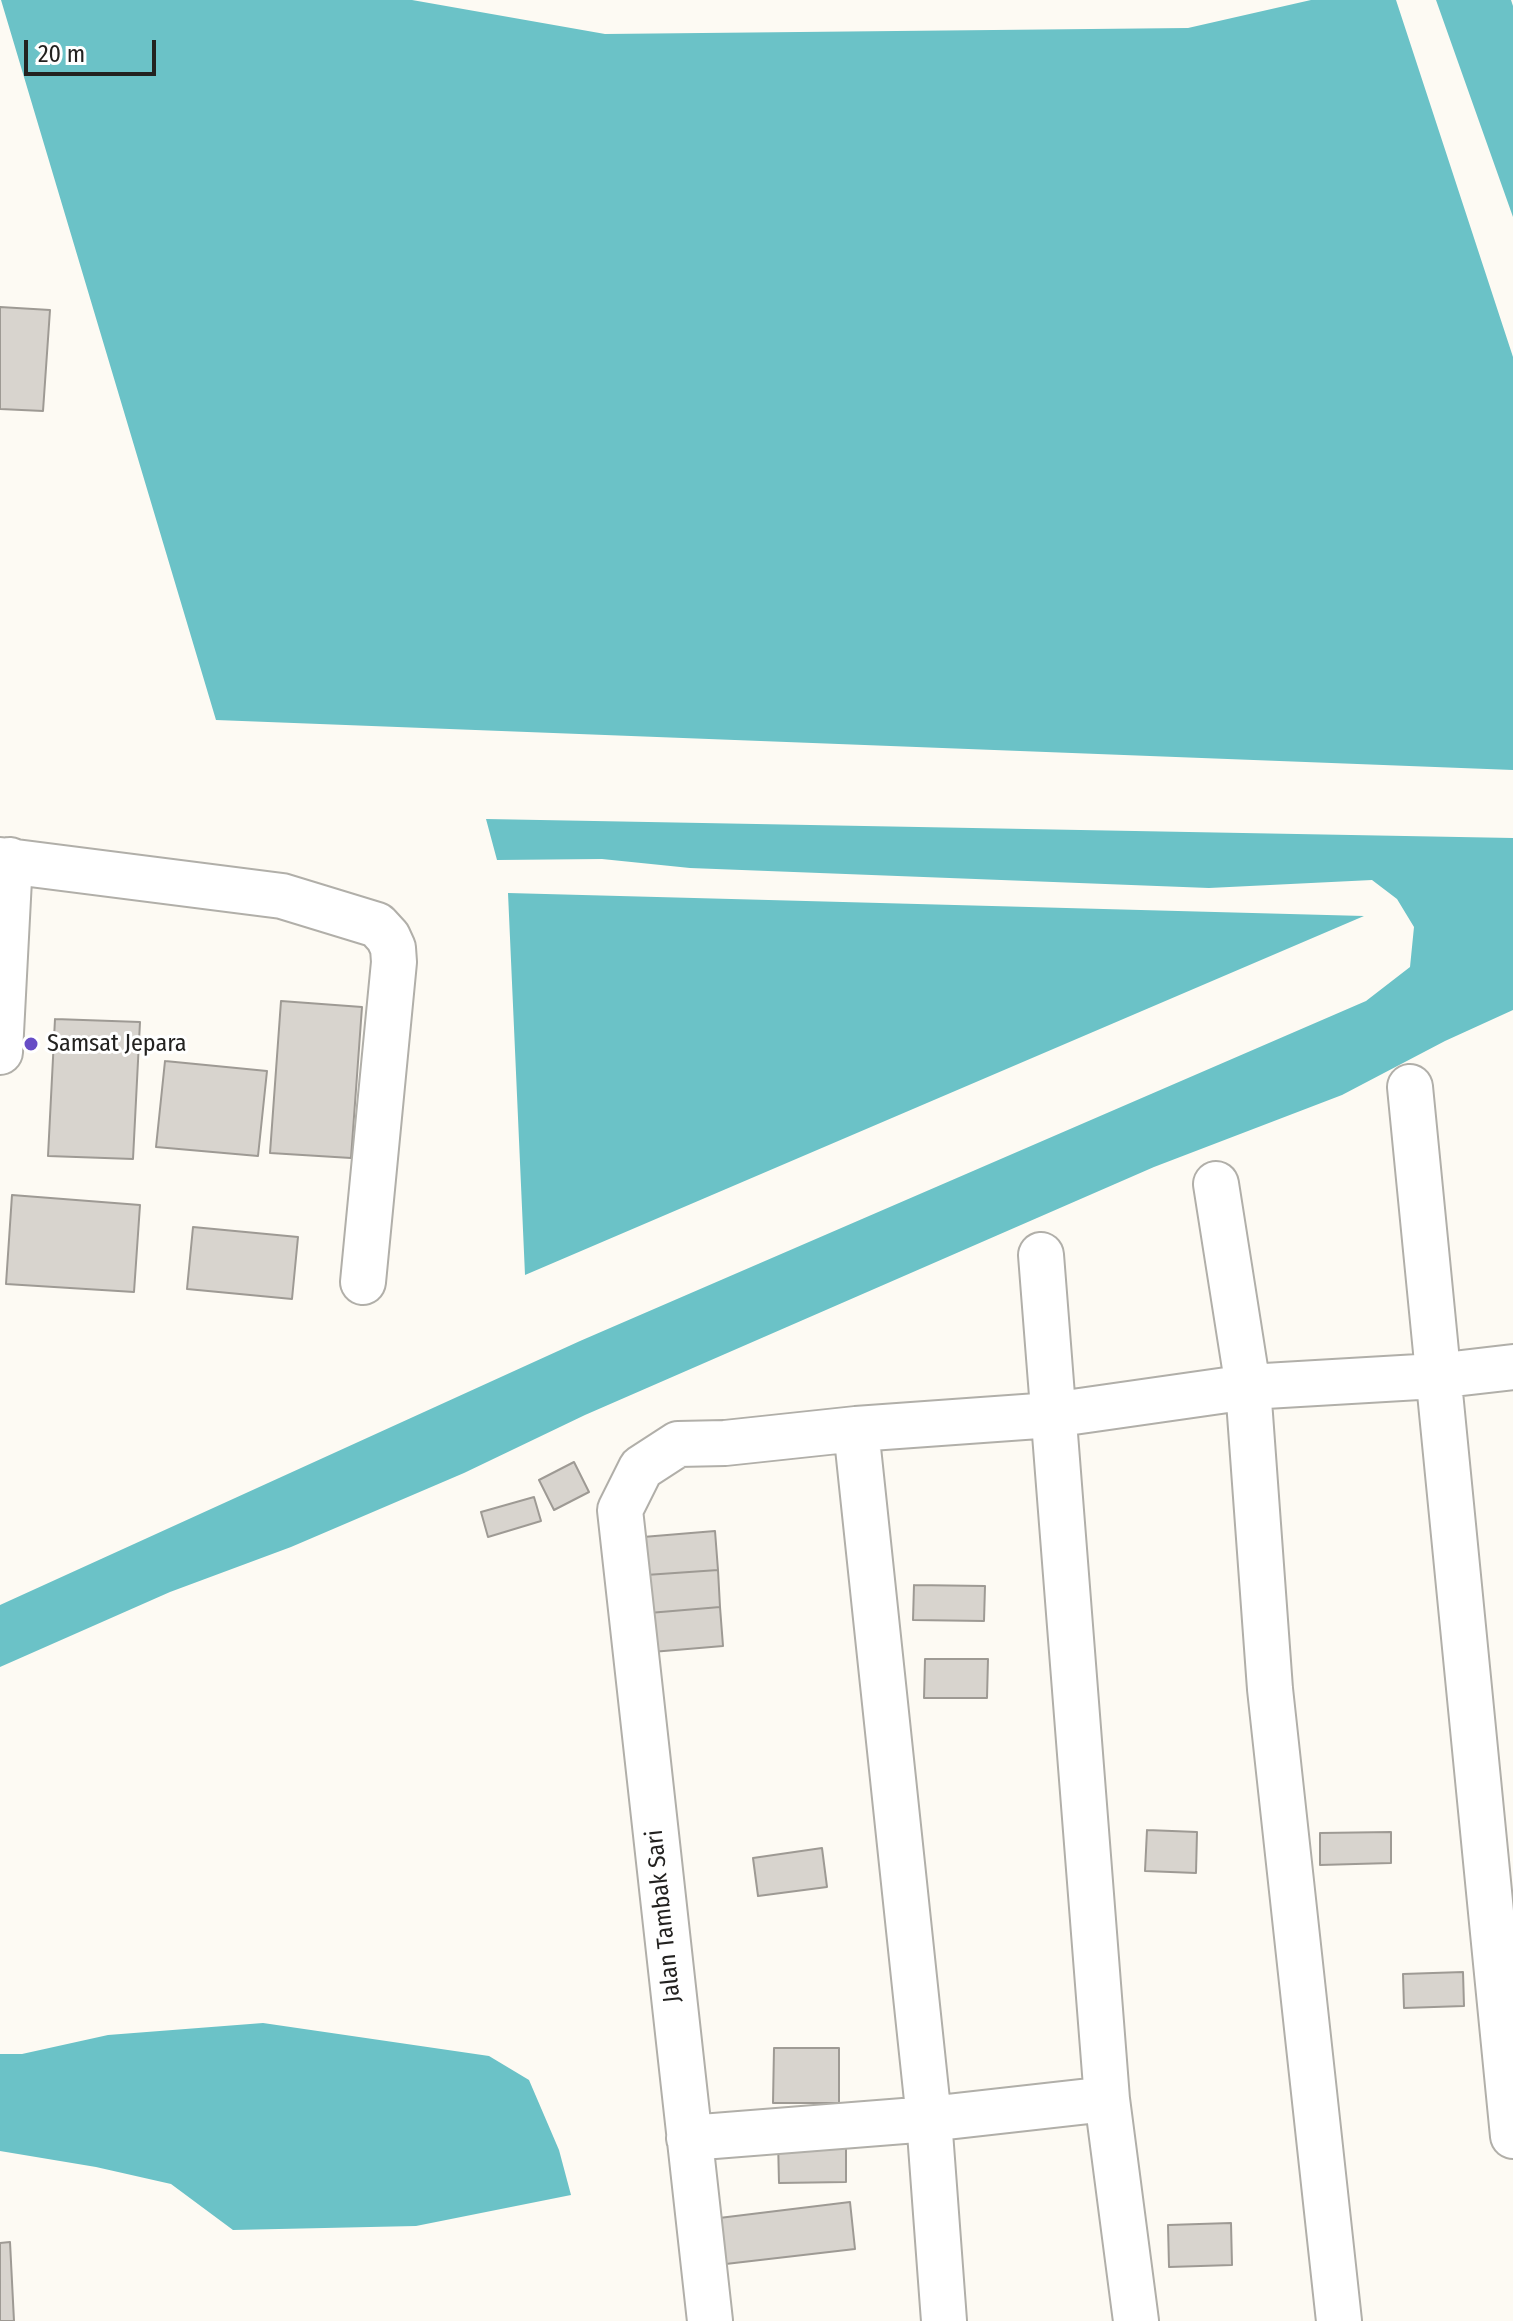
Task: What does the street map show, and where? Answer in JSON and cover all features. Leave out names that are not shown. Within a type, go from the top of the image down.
[{"type":"street","points":[[0,1052],[5,860],[282,896],[377,925],[388,937],[394,962],[363,1282]]},
{"type":"street","points":[[1410,1087],[1513,2136]]},
{"type":"street","points":[[1216,1184],[1248,1387],[1270,1689],[1339,2321]]},
{"type":"street","points":[[1041,1255],[1107,2099],[1136,2321]]},
{"type":"street","points":[[944,2321],[929,2119],[856,1429],[1052,1415],[1248,1387],[1436,1376],[1513,1367]]},
{"type":"street","name":"Jalan Tambak Sari","points":[[710,2321],[620,1510],[641,1468],[678,1444],[725,1443],[856,1429]]},
{"type":"street","points":[[689,2138],[929,2119],[1107,2099]]},
{"type":"water","points":[[1,0],[412,0],[605,34],[1188,28],[1311,0],[1396,0],[1513,357],[1513,770],[216,720]]},
{"type":"water","points":[[1436,0],[1511,0],[1513,217]]},
{"type":"water","points":[[486,819],[1513,838],[1513,1010],[1445,1041],[1342,1095],[1154,1167],[585,1415],[464,1473],[291,1547],[170,1592],[0,1667],[0,1605],[580,1341],[1366,1001],[1410,967],[1414,927],[1397,899],[1372,880],[1209,888],[690,868],[602,859],[497,860]]},
{"type":"water","points":[[508,893],[1364,916],[525,1275]]},
{"type":"water","points":[[263,2023],[489,2056],[529,2080],[559,2150],[571,2195],[416,2226],[233,2230],[171,2184],[96,2167],[0,2151],[0,2054],[22,2054],[108,2035]]},
{"type":"building","points":[[0,307],[50,310],[43,411],[0,409]]},
{"type":"building","points":[[281,1001],[362,1007],[351,1158],[270,1153]]},
{"type":"building","points":[[55,1019],[140,1022],[133,1159],[48,1156]]},
{"type":"building","points":[[165,1061],[267,1071],[258,1156],[156,1147]]},
{"type":"building","points":[[12,1195],[140,1205],[134,1292],[6,1284]]},
{"type":"building","points":[[193,1227],[298,1237],[292,1299],[187,1289]]},
{"type":"building","points":[[574,1462],[589,1492],[554,1510],[539,1480]]},
{"type":"building","points":[[534,1497],[541,1521],[488,1537],[481,1512]]},
{"type":"building","points":[[715,1531],[718,1570],[646,1575],[643,1537]]},
{"type":"building","points":[[718,1570],[720,1607],[649,1613],[646,1575]]},
{"type":"building","points":[[914,1585],[985,1586],[984,1621],[913,1620]]},
{"type":"building","points":[[720,1607],[723,1646],[652,1652],[649,1613]]},
{"type":"building","points":[[925,1659],[988,1659],[987,1698],[924,1698]]},
{"type":"building","points":[[1147,1830],[1197,1832],[1196,1873],[1145,1871]]},
{"type":"building","points":[[1391,1832],[1391,1863],[1320,1865],[1320,1833]]},
{"type":"building","points":[[822,1848],[827,1887],[758,1896],[753,1858]]},
{"type":"building","points":[[1463,1972],[1464,2006],[1404,2008],[1403,1974]]},
{"type":"building","points":[[774,2048],[839,2048],[839,2103],[773,2103]]},
{"type":"building","points":[[846,2139],[846,2182],[779,2183],[778,2140]]},
{"type":"building","points":[[850,2202],[855,2249],[717,2265],[711,2219]]},
{"type":"building","points":[[1231,2223],[1232,2265],[1169,2267],[1168,2225]]},
{"type":"building","points":[[10,2242],[14,2321],[0,2321],[0,2243]]},
{"type":"place","name":"Samsat Jepara","points":[[31,1044]]}]
